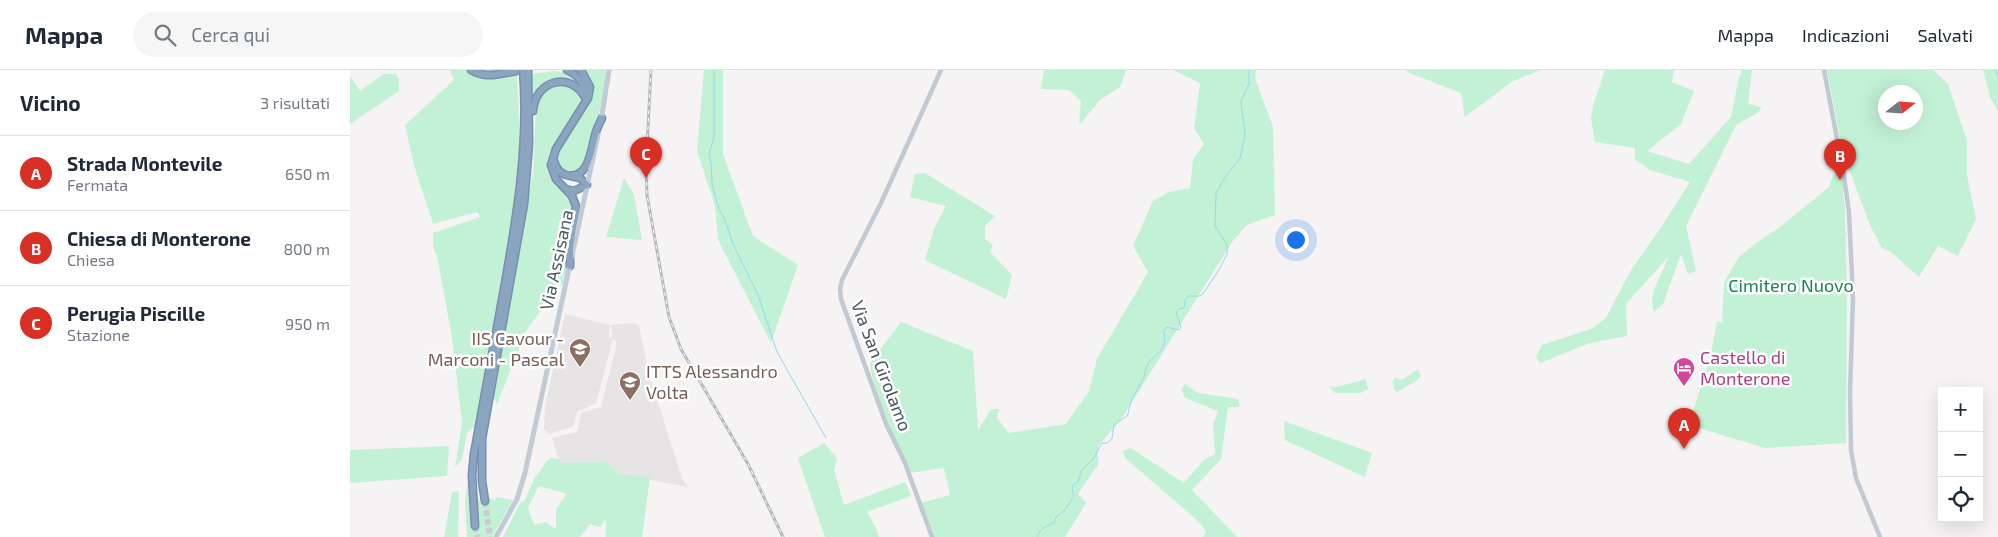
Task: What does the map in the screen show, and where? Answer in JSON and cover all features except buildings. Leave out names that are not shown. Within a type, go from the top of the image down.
[{"type":"highway","points":[[471,70],[478,75],[487,76],[519,70],[524,110],[523,159],[519,203],[482,439],[482,481],[485,500]]},
{"type":"highway","points":[[527,182],[530,116],[528,70]]},
{"type":"highway","points":[[567,70],[575,74],[580,80],[585,92],[585,102]]},
{"type":"highway","points":[[570,266],[570,246],[576,206],[572,196],[552,173],[553,157],[556,149],[588,98],[590,87],[581,70]]},
{"type":"highway","points":[[505,294],[531,165],[534,106],[540,92],[549,83],[566,79],[571,80],[580,87],[585,102]]},
{"type":"highway","points":[[571,176],[578,174],[587,165],[602,118]]},
{"type":"highway","points":[[553,157],[555,165],[561,173],[580,178],[587,185],[574,190],[566,190]]},
{"type":"highway","points":[[475,526],[472,475],[474,454],[490,382]]},
{"type":"main road","name":"Via Assisana","points":[[496,537],[517,499],[525,473],[602,118],[609,70]]},
{"type":"street","name":"Via San Girolamo","points":[[932,537],[905,463],[886,424],[841,299],[840,289],[941,70]]},
{"type":"street","points":[[1824,70],[1849,212],[1853,298],[1850,392],[1851,450],[1856,478],[1880,537]]},
{"type":"shaded area","name":"ITTS Alessandro Volta","points":[[565,314],[610,325],[609,337],[612,338],[611,325],[632,323],[639,325],[648,372],[682,478],[688,487],[618,474],[607,462],[560,463],[552,438],[576,432],[581,413],[601,407],[617,343],[613,339],[596,403],[577,412],[574,426],[549,434],[544,429],[545,406]]},
{"type":"green space","points":[[450,70],[517,70],[520,142],[514,210],[476,425],[467,433],[462,459],[455,468],[462,423],[452,337],[437,256],[433,248],[433,233],[480,217],[477,212],[433,224],[414,165],[405,125],[454,80]]},
{"type":"green space","points":[[585,70],[606,70],[603,95],[583,167],[574,172],[567,172],[558,164],[556,159],[558,151],[591,102],[592,85]]},
{"type":"green space","points":[[704,70],[723,70],[723,154],[753,236],[798,265],[771,343],[718,240],[715,206],[697,151]]},
{"type":"green space","points":[[1044,70],[1126,70],[1120,87],[1100,100],[1079,125],[1081,101],[1069,90],[1041,89]]},
{"type":"green space","points":[[1173,70],[1256,70],[1255,78],[1273,127],[1275,215],[1247,225],[1232,242],[1122,418],[1098,446],[1098,465],[1078,494],[1086,503],[1065,537],[932,537],[920,503],[950,495],[944,468],[909,473],[880,405],[870,363],[901,322],[973,351],[978,430],[991,409],[999,409],[997,418],[1009,433],[1066,424],[1089,391],[1097,359],[1148,272],[1133,246],[1153,201],[1169,192],[1190,188],[1193,159],[1204,144],[1194,128],[1200,83]]},
{"type":"green space","points":[[1406,70],[1541,70],[1513,81],[1465,117],[1461,93]]},
{"type":"green space","points":[[1605,70],[1674,70],[1672,82],[1694,91],[1681,124],[1647,151],[1689,164],[1731,117],[1742,70],[1752,70],[1748,104],[1761,107],[1759,112],[1736,125],[1686,226],[1696,271],[1688,274],[1681,254],[1663,304],[1654,312],[1652,298],[1668,257],[1626,304],[1627,336],[1590,343],[1540,363],[1536,357],[1542,345],[1591,329],[1606,318],[1631,270],[1690,182],[1650,170],[1635,159],[1635,148],[1595,142],[1591,118]]},
{"type":"green space","points":[[1827,70],[1933,70],[1948,84],[1967,141],[1967,175],[1976,219],[1958,256],[1938,246],[1919,277],[1891,252],[1882,248],[1870,225],[1849,169],[1846,169]]},
{"type":"green space","points":[[1983,70],[1998,70],[1998,111],[1990,97]]},
{"type":"green space","points":[[555,71],[565,73],[580,84],[566,79],[554,80],[543,86],[533,97],[531,74]]},
{"type":"green space","points":[[384,74],[396,74],[399,80],[399,91],[350,124],[350,76],[360,91]]},
{"type":"green space","points":[[562,80],[581,95],[582,102],[555,144],[549,162],[553,179],[574,201],[568,265],[563,284],[556,289],[526,331],[497,404],[493,395],[533,172],[536,105],[544,89]]},
{"type":"green space","points":[[925,173],[995,216],[985,226],[985,239],[993,245],[990,252],[1012,275],[1006,299],[925,260],[934,229],[946,206],[910,197],[915,174]]},
{"type":"green space","name":"Cimitero Nuovo","points":[[1842,173],[1845,192],[1843,193],[1847,293],[1846,443],[1765,448],[1689,425],[1711,354],[1717,321],[1722,323],[1724,283],[1738,258],[1829,187],[1833,175]]},
{"type":"green space","points":[[624,178],[634,195],[642,240],[606,237]]},
{"type":"green space","points":[[1418,369],[1421,376],[1416,381],[1397,392],[1394,389],[1394,384],[1392,383],[1395,377],[1402,380]]},
{"type":"green space","points":[[1366,379],[1368,389],[1360,393],[1335,393],[1329,386],[1337,387]]},
{"type":"green space","points":[[1185,384],[1198,393],[1238,399],[1240,407],[1228,407],[1221,459],[1192,490],[1237,537],[1203,537],[1206,531],[1197,520],[1125,458],[1123,451],[1131,448],[1184,483],[1203,461],[1215,454],[1213,425],[1218,411],[1185,398],[1181,389]]},
{"type":"green space","points":[[1284,421],[1372,453],[1365,477],[1285,440]]},
{"type":"green space","points":[[824,443],[837,458],[834,470],[844,505],[905,482],[911,496],[867,512],[879,537],[825,537],[798,458]]},
{"type":"green space","points":[[449,446],[447,476],[350,483],[350,450]]},
{"type":"green space","points":[[551,458],[559,459],[561,463],[607,462],[618,474],[650,477],[642,537],[606,537],[606,519],[600,527],[590,524],[580,537],[503,537],[520,503],[525,500],[534,479]],"holes":[[[539,486],[567,494],[556,509],[556,529],[546,522],[534,525],[528,507]]]},
{"type":"green space","points":[[468,479],[473,527],[478,525],[478,497],[480,502],[487,501],[487,497],[495,501],[496,497],[513,500],[492,537],[467,537],[465,502]]},
{"type":"green space","points":[[459,491],[458,537],[444,537],[452,492]]},
{"type":"waterway","points":[[714,70],[714,138],[709,153],[712,183],[719,210],[724,217],[733,244],[758,295],[777,352],[826,438]]},
{"type":"waterway","points":[[1037,537],[1042,529],[1054,523],[1056,517],[1064,511],[1074,496],[1073,485],[1078,482],[1082,470],[1093,459],[1102,443],[1107,443],[1112,439],[1114,425],[1128,415],[1132,400],[1144,378],[1149,362],[1164,344],[1164,331],[1167,327],[1179,330],[1181,327],[1176,312],[1184,308],[1185,300],[1188,296],[1200,296],[1203,294],[1227,254],[1227,245],[1215,226],[1216,193],[1240,158],[1245,135],[1241,101],[1249,84],[1249,70]]},
{"type":"waterway","points":[[1996,70],[1998,76]]},
{"type":"tunnel","points":[[485,501],[490,537]]},
{"type":"tunnel","points":[[475,526],[477,537]]},
{"type":"railway","points":[[651,70],[646,166],[647,195],[669,317],[681,349],[748,464],[783,537]]},
{"type":"place","name":"Perugia Piscille","points":[[646,178]]},
{"type":"place","name":"Chiesa di Monterone","points":[[1840,180]]},
{"type":"place","name":"IIS Cavour - Marconi - Pascal","points":[[580,368]]},
{"type":"place","name":"Castello di Monterone","points":[[1684,387]]},
{"type":"place","name":"ITTS Alessandro Volta","points":[[630,401]]},
{"type":"place","name":"Strada Montevile","points":[[1684,449]]}]
